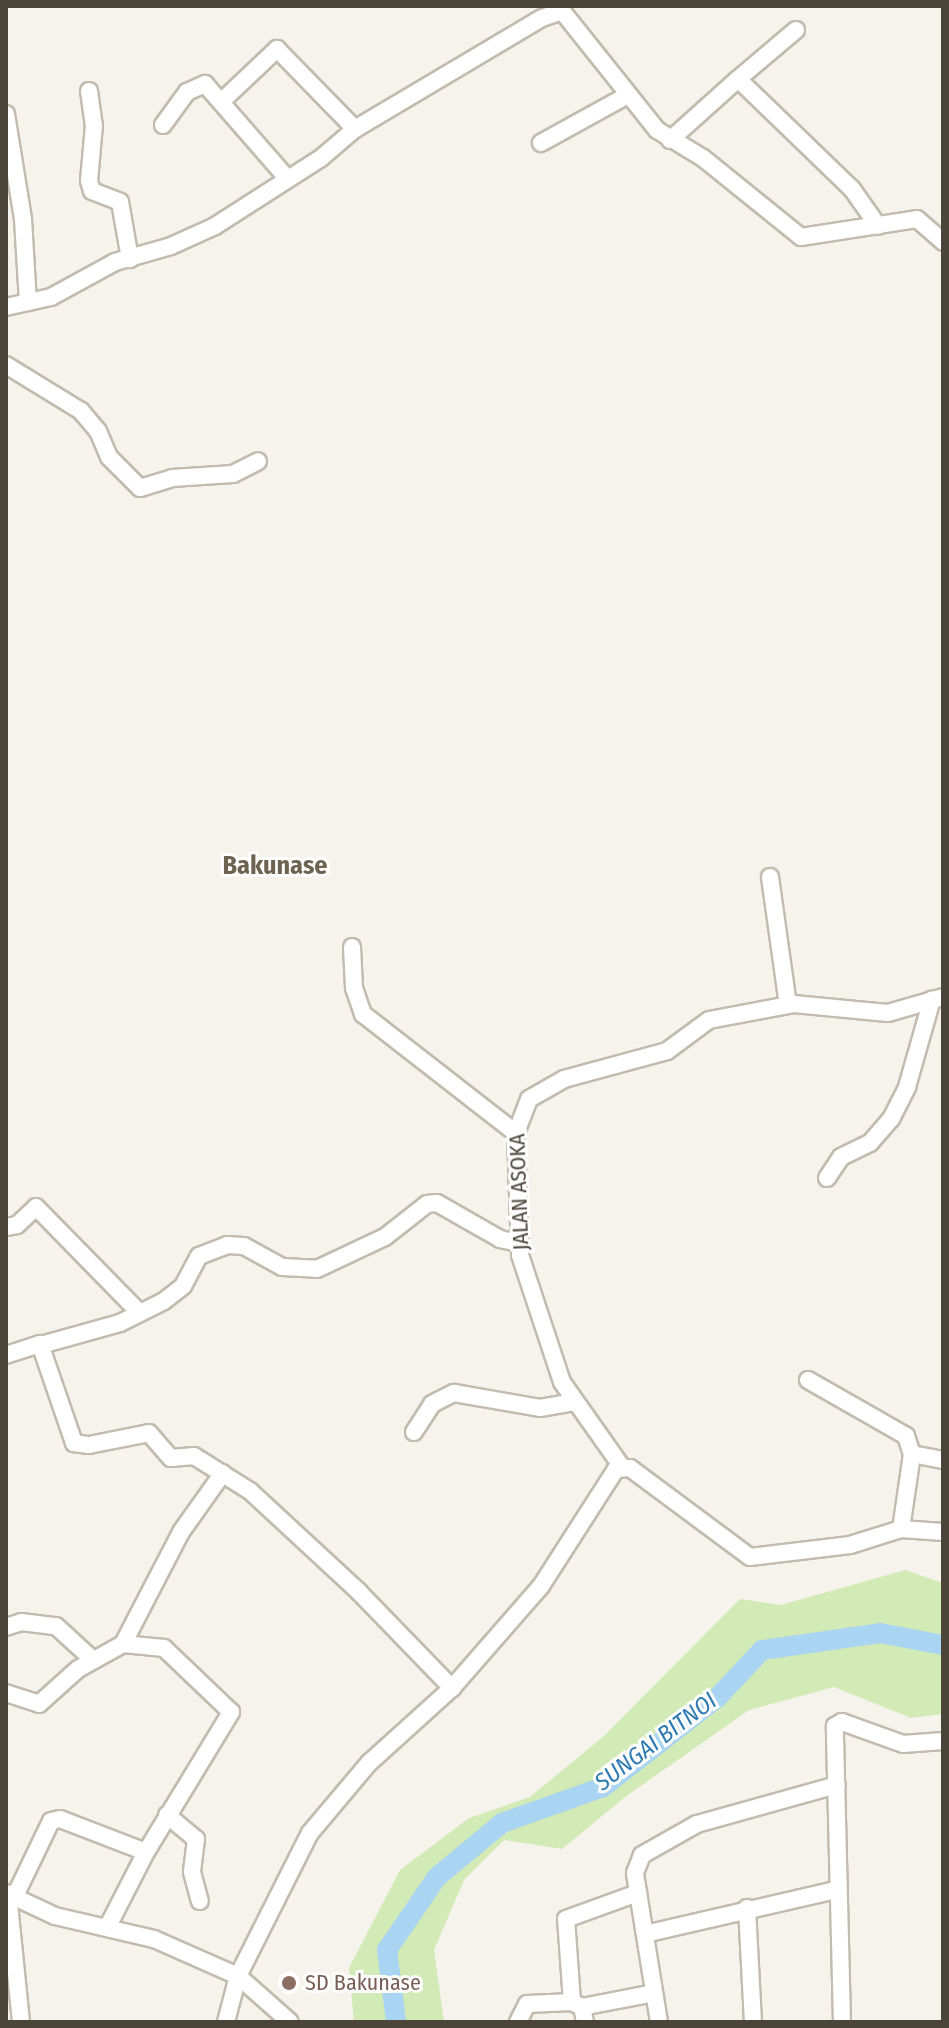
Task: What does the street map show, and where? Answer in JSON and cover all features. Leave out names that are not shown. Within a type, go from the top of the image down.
[{"type":"street","points":[[6,307],[28,302],[215,226],[355,129],[561,9],[586,35],[628,95],[670,140],[703,158],[804,239],[917,219],[943,242]]},
{"type":"street","points":[[670,140],[796,30]]},
{"type":"street","points":[[222,101],[277,49],[355,129]]},
{"type":"street","points":[[738,79],[852,189],[878,226]]},
{"type":"street","points":[[163,125],[181,99],[200,84],[222,101],[287,178]]},
{"type":"street","points":[[89,91],[94,125],[89,181],[92,191],[120,202],[130,259]]},
{"type":"street","points":[[541,143],[628,95]]},
{"type":"street","points":[[6,114],[13,196],[28,302]]},
{"type":"street","points":[[6,365],[81,411],[98,431],[109,457],[140,488],[172,478],[233,474],[258,461]]},
{"type":"street","points":[[770,877],[788,1005],[888,1013],[937,998]]},
{"type":"street","points":[[352,947],[354,988],[363,1014],[516,1133]]},
{"type":"street","points":[[827,1178],[841,1157],[870,1143],[895,1112],[937,998]]},
{"type":"street","name":"JALAN ASOKA","points":[[788,1005],[711,1020],[678,1045],[647,1059],[547,1084],[529,1099],[516,1133],[519,1243],[540,1321],[575,1402],[622,1467],[750,1557],[850,1545],[901,1529]]},
{"type":"street","points":[[6,1355],[120,1323],[137,1310],[174,1294],[199,1256],[209,1251],[244,1246],[282,1267],[317,1269],[385,1237],[427,1204],[437,1203],[500,1239],[519,1243]]},
{"type":"street","points":[[6,1227],[17,1225],[36,1207],[137,1310]]},
{"type":"street","points":[[41,1345],[74,1443],[89,1445],[149,1433],[171,1458],[194,1456],[223,1473],[359,1592],[452,1688]]},
{"type":"street","points":[[808,1380],[903,1433],[912,1454],[901,1529],[943,1532]]},
{"type":"street","points":[[414,1432],[432,1404],[454,1393],[540,1408],[575,1402]]},
{"type":"street","points":[[912,1454],[943,1460]]},
{"type":"street","points":[[226,2022],[238,1976],[295,1858],[324,1813],[394,1739],[452,1688],[541,1586],[611,1474],[622,1467]]},
{"type":"street","points":[[123,1644],[181,1532],[223,1473]]},
{"type":"street","points":[[6,1627],[21,1622],[56,1626],[92,1659]]},
{"type":"street","points":[[6,1693],[39,1704],[92,1659],[123,1644],[164,1648],[231,1710],[167,1815],[108,1926]]},
{"type":"street","points":[[842,2022],[835,1890],[837,1785],[833,1733],[838,1723],[903,1744],[943,1741]]},
{"type":"street","points":[[659,2022],[638,1893],[638,1861],[659,1841],[731,1813],[837,1785]]},
{"type":"street","points":[[167,1815],[196,1839],[192,1872],[200,1901]]},
{"type":"street","points":[[21,2022],[9,1895],[51,1821],[60,1819],[146,1852]]},
{"type":"street","points":[[645,1934],[835,1890]]},
{"type":"street","points":[[580,2010],[568,1916],[638,1893]]},
{"type":"street","points":[[9,1895],[55,1916],[154,1939],[238,1976],[290,2022]]},
{"type":"street","points":[[747,1908],[753,2022]]},
{"type":"street","points":[[518,2022],[527,2004],[580,2010],[654,1993]]},
{"type":"green space","points":[[905,1570],[943,1583],[943,1714],[911,1718],[834,1687],[749,1710],[625,1797],[562,1849],[504,1840],[464,1880],[434,1950],[444,2022],[354,2022],[349,1968],[400,1870],[469,1818],[530,1797],[604,1736],[740,1599],[781,1605]]},
{"type":"waterway","name":"SUNGAI BITNOI","points":[[396,2022],[387,1950],[437,1877],[502,1823],[603,1787],[718,1697],[762,1650],[880,1633],[943,1645]]},
{"type":"place","name":"SD Bakunase","points":[[289,1983]]},
{"type":"district","name":"Bakunase","points":[[275,866]]}]
